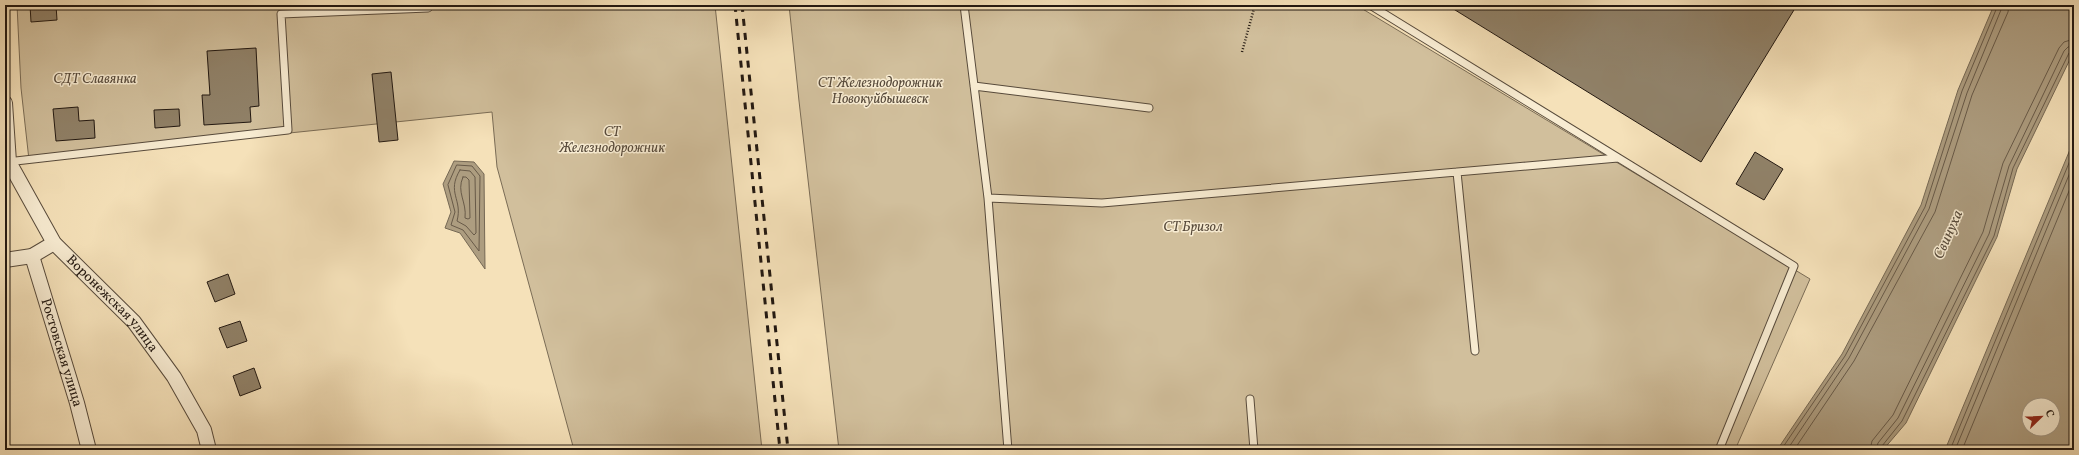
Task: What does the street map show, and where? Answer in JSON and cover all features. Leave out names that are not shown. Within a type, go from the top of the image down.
[{"type":"street","points":[[5,103],[7,162]]},
{"type":"street","name":"Воронежская улица","points":[[7,162],[54,243],[134,322],[174,377],[204,430],[209,450]]},
{"type":"street","points":[[5,260],[32,256],[54,243]]},
{"type":"street","name":"Ростовская улица","points":[[32,256],[77,403],[89,450]]},
{"type":"lane","points":[[964,5],[988,198],[1008,450]]},
{"type":"lane","points":[[1370,5],[1794,266],[1719,450]]},
{"type":"lane","points":[[7,162],[288,130],[281,14],[428,8]]},
{"type":"lane","points":[[974,86],[1149,108]]},
{"type":"lane","points":[[988,198],[1102,203],[1618,158]]},
{"type":"lane","points":[[1457,172],[1475,351]]},
{"type":"lane","points":[[1250,398],[1254,450]]},
{"type":"path","points":[[1242,52],[1256,5]]},
{"type":"green space","name":"СТ Железнодорожник","points":[[17,5],[715,5],[762,450],[574,450],[497,167],[492,112],[29,160],[21,88]]},
{"type":"green space","name":"СТ Бризол","points":[[789,5],[1356,5],[1810,279],[1735,450],[839,450]]},
{"type":"water","name":"Свинуха","points":[[1994,5],[2074,5],[2074,51],[2017,169],[1997,237],[1906,423],[1883,450],[1777,450],[1842,354],[1921,205],[1958,90]]},
{"type":"water","points":[[2074,140],[2074,450],[1945,450]]},
{"type":"water","points":[[454,161],[474,162],[484,174],[485,269],[460,233],[445,228],[451,212],[443,184]]},
{"type":"building","points":[[30,5],[56,5],[57,20],[31,22]]},
{"type":"building","points":[[1447,5],[1797,5],[1701,162]]},
{"type":"building","points":[[256,48],[259,106],[250,107],[251,122],[204,125],[202,95],[210,95],[207,51]]},
{"type":"building","points":[[391,72],[398,140],[379,142],[372,74]]},
{"type":"building","points":[[78,107],[79,121],[94,120],[95,138],[56,141],[53,109]]},
{"type":"building","points":[[179,109],[180,126],[155,128],[154,110]]},
{"type":"building","points":[[1755,152],[1783,169],[1764,200],[1736,184]]},
{"type":"building","points":[[228,274],[235,294],[215,302],[207,282]]},
{"type":"building","points":[[240,321],[247,341],[227,348],[219,328]]},
{"type":"building","points":[[254,368],[261,388],[240,396],[233,376]]},
{"type":"railway","points":[[735,5],[780,450]]},
{"type":"railway","points":[[742,5],[788,450]]},
{"type":"park label","name":"СДТ Славянка","points":[[95,79]]},
{"type":"park label","name":"СТ Железнодорожник Новокуйбышевск","points":[[880,92]]}]
